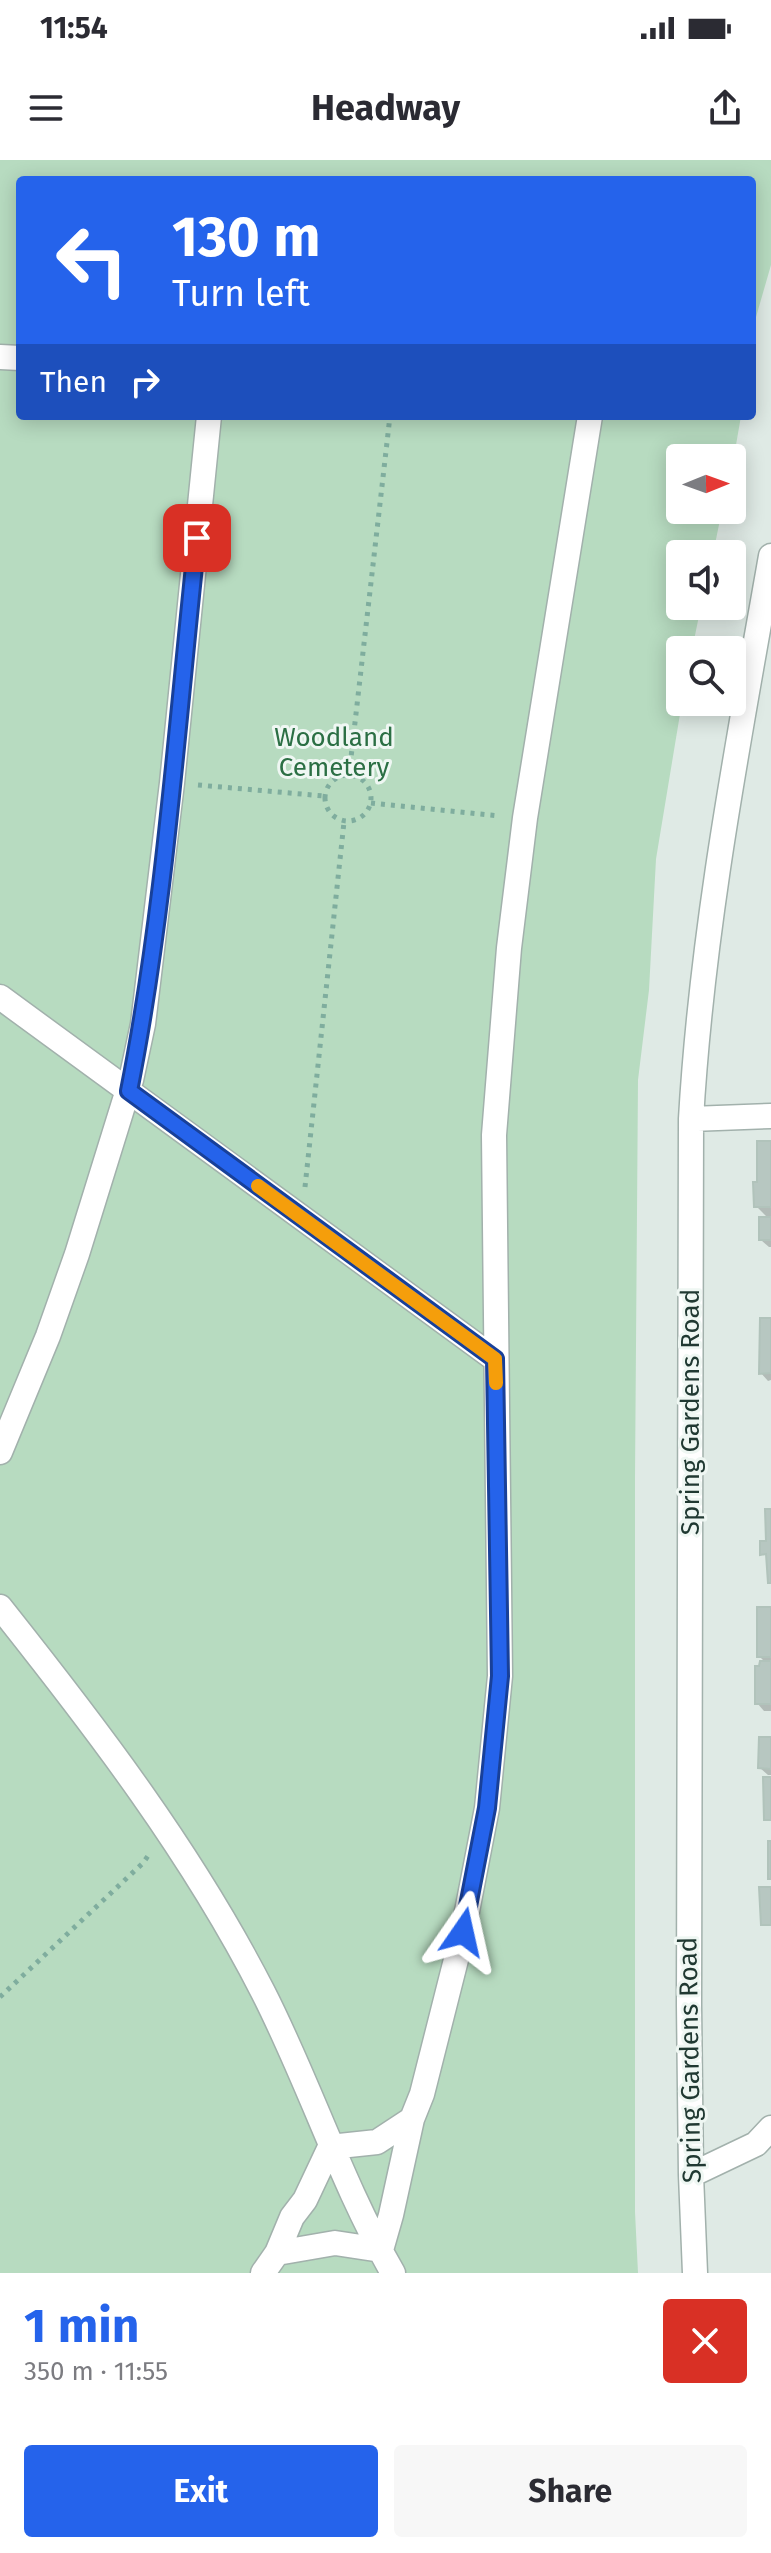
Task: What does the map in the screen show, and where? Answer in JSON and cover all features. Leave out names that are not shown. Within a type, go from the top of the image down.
[{"type":"street","points":[[0,1452],[58,1309],[129,1091],[143,1024],[172,783],[209,420]]},
{"type":"street","points":[[381,2250],[412,2119],[422,2094],[463,1932],[487,1808],[500,1676],[494,1135],[509,948],[525,818],[589,420]]},
{"type":"street","name":"Spring Gardens Road","points":[[695,2273],[689,1941],[691,1119],[699,1002],[714,887],[771,556]]},
{"type":"street","points":[[0,997],[495,1359]]},
{"type":"street","points":[[691,1119],[771,1116]]},
{"type":"street","points":[[0,1607],[89,1718],[222,1916],[264,1993],[301,2072],[330,2147],[393,2273]]},
{"type":"street","points":[[330,2147],[377,2142],[412,2119]]},
{"type":"street","points":[[691,2175],[756,2144],[771,2128]]},
{"type":"street","points":[[263,2273],[277,2253],[292,2217],[305,2200],[330,2147]]},
{"type":"street","points":[[277,2253],[335,2243],[381,2250]]},
{"type":"path","points":[[349,775],[390,420]]},
{"type":"path","points":[[349,775],[359,777],[366,784],[371,793],[371,803],[361,818],[344,822],[329,813],[324,796],[332,780],[349,775]]},
{"type":"path","points":[[172,783],[324,796]]},
{"type":"path","points":[[371,803],[525,818]]},
{"type":"path","points":[[301,1217],[344,822]]},
{"type":"path","points":[[0,1997],[143,1863],[167,1830]]},
{"type":"green space","name":"Woodland Cemetery","points":[[0,160],[771,160],[771,265],[756,317],[756,176],[16,176],[16,420],[740,420],[736,444],[666,444],[666,524],[719,524],[716,540],[666,540],[666,620],[698,620],[695,636],[666,636],[666,716],[680,716],[656,859],[649,990],[638,1080],[635,2212],[638,2273],[0,2273]]},
{"type":"building","points":[[757,1141],[771,1141],[771,1207],[754,1207]]},
{"type":"building","points":[[759,1217],[771,1217],[771,1240],[759,1240]]},
{"type":"building","points":[[760,1318],[771,1318],[771,1373],[759,1374]]},
{"type":"building","points":[[765,1509],[771,1509],[771,1583],[768,1583],[766,1554],[760,1555],[760,1541],[766,1541]]},
{"type":"building","points":[[757,1607],[771,1607],[771,1657],[757,1657]]},
{"type":"building","points":[[760,1661],[771,1661],[771,1704],[755,1704],[755,1666],[759,1666]]},
{"type":"building","points":[[759,1737],[771,1737],[771,1769],[758,1768]]},
{"type":"building","points":[[763,1777],[771,1777],[771,1820],[764,1820]]},
{"type":"building","points":[[768,1841],[771,1841],[771,1879],[768,1879]]},
{"type":"building","points":[[759,1887],[771,1887],[771,1925],[761,1925]]},
{"type":"slow traffic","points":[[258,1186],[495,1359],[496,1383]]},
{"type":"route","points":[[197,538],[143,1024],[129,1091],[495,1359],[500,1676],[487,1808],[463,1932]]}]
